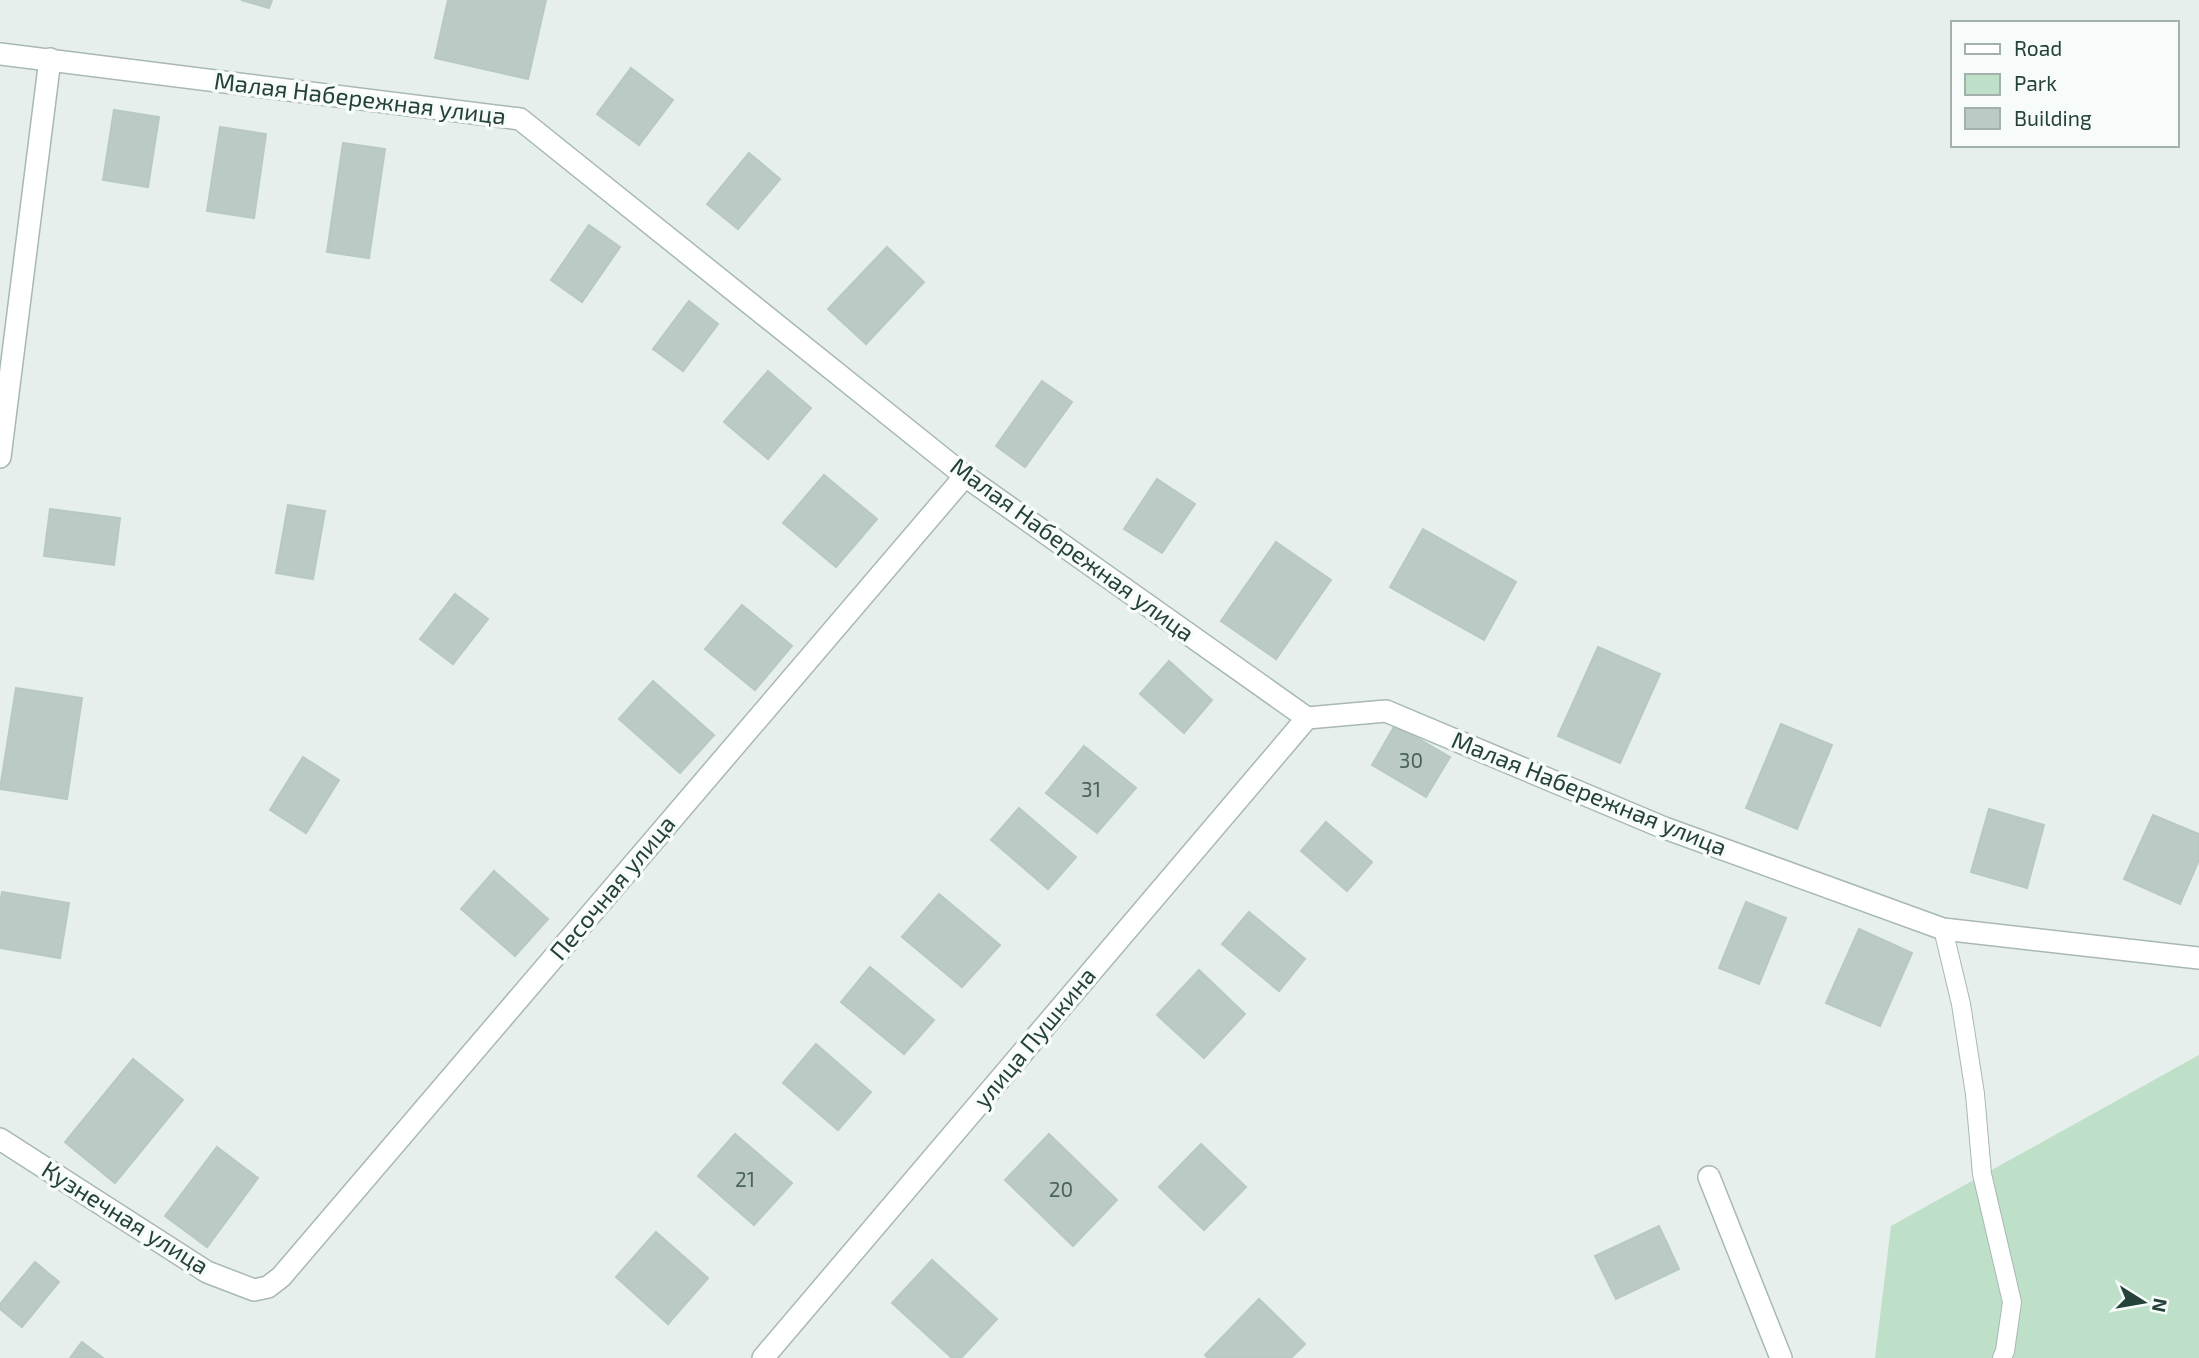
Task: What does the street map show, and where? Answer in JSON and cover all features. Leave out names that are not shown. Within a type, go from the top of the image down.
[{"type":"street","name":"Малая Набережная улица","points":[[0,54],[520,119],[965,476],[1307,718],[1387,711],[1662,827],[1943,929],[2199,958]]},
{"type":"street","points":[[0,457],[50,59]]},
{"type":"street","name":"Песочная улица","points":[[254,1290],[268,1287],[281,1278],[965,476]]},
{"type":"street","name":"улица Пушкина","points":[[763,1358],[1307,718]]},
{"type":"street","name":"Кузнечная улица","points":[[0,1139],[207,1272],[254,1290]]},
{"type":"street","points":[[1709,1177],[1782,1358]]},
{"type":"lane","points":[[1943,929],[1961,1004],[1975,1094],[1982,1174],[2012,1302],[2002,1358]]},
{"type":"green space","points":[[2199,1055],[2199,1358],[1875,1358],[1891,1226]]},
{"type":"building","points":[[241,0],[272,0],[269,8]]},
{"type":"building","points":[[448,0],[546,0],[528,79],[435,58]]},
{"type":"building","points":[[631,68],[673,100],[639,145],[597,114]]},
{"type":"building","points":[[114,110],[159,117],[148,187],[103,180]]},
{"type":"building","points":[[220,127],[266,134],[254,218],[207,211]]},
{"type":"building","points":[[343,143],[385,149],[369,258],[327,252]]},
{"type":"building","points":[[749,153],[780,179],[738,229],[707,204]]},
{"type":"building","points":[[589,225],[620,247],[582,302],[551,280]]},
{"type":"building","points":[[887,247],[924,282],[866,344],[828,309]]},
{"type":"building","points":[[689,301],[718,324],[683,371],[653,349]]},
{"type":"building","points":[[768,371],[811,408],[768,459],[724,422]]},
{"type":"building","points":[[1042,381],[1072,402],[1025,467],[996,446]]},
{"type":"building","points":[[824,475],[877,519],[836,567],[783,523]]},
{"type":"building","points":[[1157,479],[1195,504],[1162,553],[1124,529]]},
{"type":"building","points":[[288,505],[325,511],[313,579],[276,573]]},
{"type":"building","points":[[50,509],[120,518],[114,565],[44,556]]},
{"type":"building","points":[[1423,529],[1516,582],[1484,640],[1390,587]]},
{"type":"building","points":[[1276,542],[1331,580],[1276,659],[1221,621]]},
{"type":"building","points":[[455,594],[488,619],[453,664],[420,639]]},
{"type":"building","points":[[742,605],[792,646],[755,690],[705,649]]},
{"type":"building","points":[[1598,647],[1660,674],[1620,763],[1558,736]]},
{"type":"building","points":[[1169,661],[1212,700],[1184,733],[1140,694]]},
{"type":"building","points":[[653,681],[714,735],[680,773],[619,719]]},
{"type":"building","points":[[16,688],[82,698],[67,799],[0,789]]},
{"type":"building","points":[[1781,724],[1832,745],[1797,829],[1746,808]]},
{"type":"building","points":[[1395,725],[1450,757],[1426,797],[1372,765]]},
{"type":"building","points":[[1084,746],[1136,788],[1097,833],[1046,793]]},
{"type":"building","points":[[303,757],[339,780],[306,833],[270,810]]},
{"type":"building","points":[[1019,808],[1076,857],[1048,889],[991,840]]},
{"type":"building","points":[[1989,809],[2044,825],[2027,888],[1971,872]]},
{"type":"building","points":[[2153,815],[2199,834],[2199,860],[2180,904],[2124,879]]},
{"type":"building","points":[[1326,822],[1372,862],[1347,891],[1301,851]]},
{"type":"building","points":[[494,871],[548,919],[515,956],[461,909]]},
{"type":"building","points":[[2,892],[69,903],[60,958],[0,948]]},
{"type":"building","points":[[939,894],[1000,945],[962,987],[902,937]]},
{"type":"building","points":[[1746,902],[1786,918],[1759,984],[1719,968]]},
{"type":"building","points":[[1249,912],[1305,959],[1279,991],[1222,944]]},
{"type":"building","points":[[1859,929],[1912,953],[1880,1026],[1826,1003]]},
{"type":"building","points":[[870,967],[934,1020],[904,1054],[841,1002]]},
{"type":"building","points":[[1199,970],[1245,1014],[1204,1058],[1157,1015]]},
{"type":"building","points":[[816,1044],[871,1092],[838,1130],[783,1083]]},
{"type":"building","points":[[133,1059],[183,1100],[115,1183],[65,1142]]},
{"type":"building","points":[[735,1134],[792,1183],[754,1225],[698,1176]]},
{"type":"building","points":[[1049,1134],[1117,1200],[1073,1246],[1005,1180]]},
{"type":"building","points":[[1201,1144],[1246,1187],[1204,1230],[1159,1187]]},
{"type":"building","points":[[217,1147],[258,1178],[207,1247],[165,1216]]},
{"type":"building","points":[[1659,1226],[1679,1269],[1616,1299],[1595,1256]]},
{"type":"building","points":[[656,1232],[708,1278],[668,1324],[616,1277]]},
{"type":"building","points":[[932,1260],[997,1319],[961,1358],[952,1358],[892,1303]]},
{"type":"building","points":[[35,1262],[59,1282],[22,1327],[0,1309],[0,1304]]},
{"type":"building","points":[[1259,1299],[1305,1344],[1291,1358],[1208,1358],[1205,1355]]},
{"type":"building","points":[[82,1342],[103,1358],[70,1358]]}]
